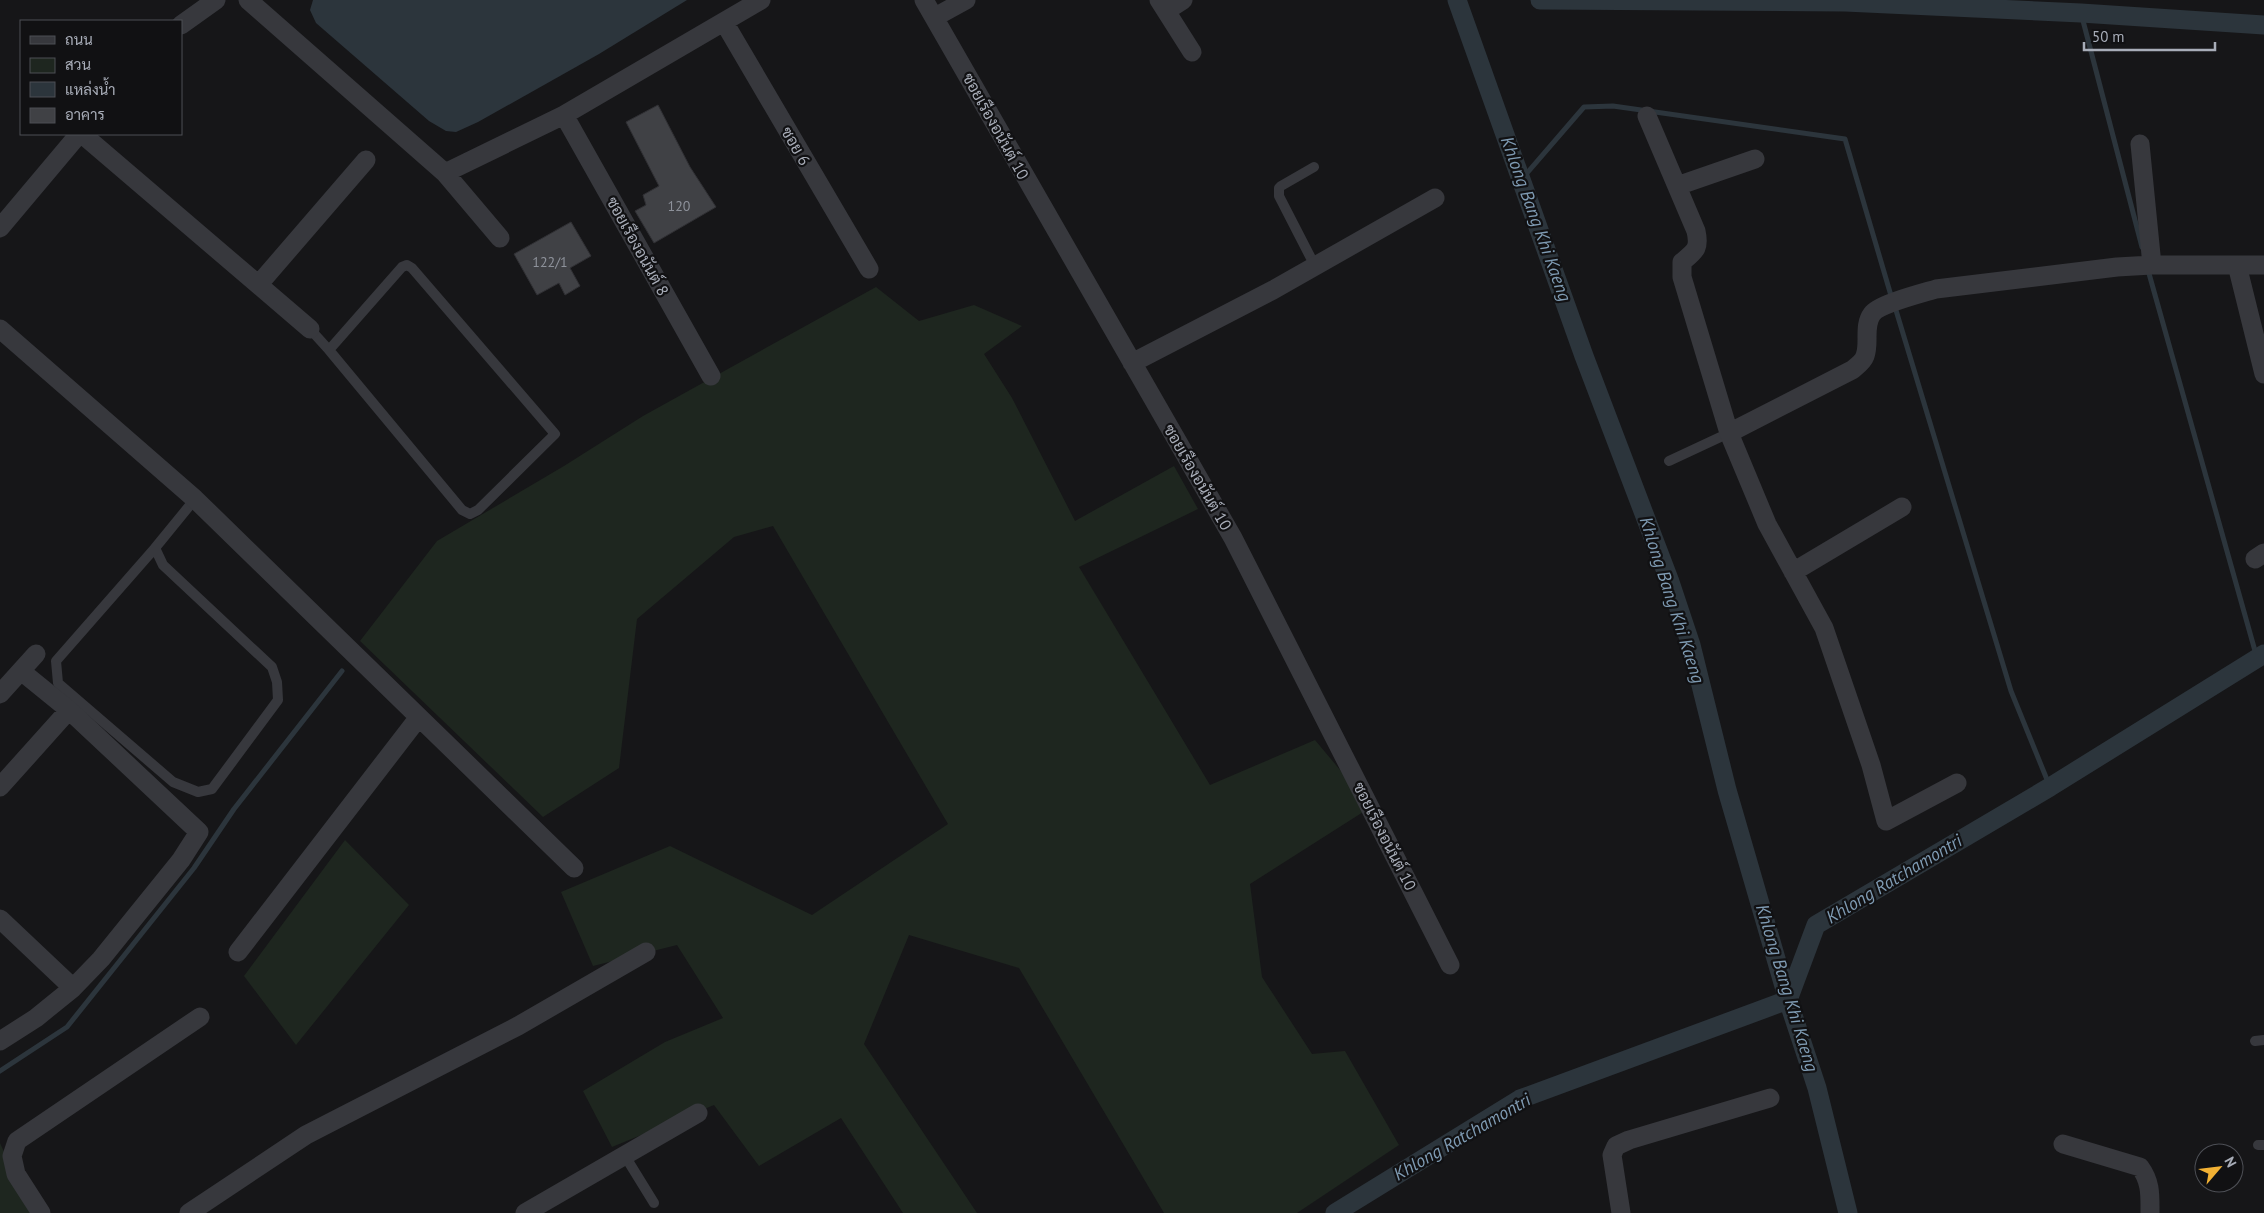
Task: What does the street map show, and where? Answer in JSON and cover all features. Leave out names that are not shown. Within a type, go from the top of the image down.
[{"type":"street","points":[[182,24],[216,0]]},
{"type":"street","points":[[248,0],[446,173],[500,238]]},
{"type":"street","points":[[446,173],[564,115],[761,0]]},
{"type":"street","name":"ซอยเรืองอนันต์ 10","points":[[924,0],[1233,538],[1450,965]]},
{"type":"street","points":[[935,17],[966,0]]},
{"type":"street","points":[[1183,0],[1163,6],[1192,52]]},
{"type":"street","name":"ซอย 6","points":[[724,22],[869,269]]},
{"type":"street","name":"ซอยเรืองอนันต์ 8","points":[[564,115],[711,376]]},
{"type":"street","points":[[1647,116],[1699,243],[1695,251],[1682,262],[1682,277],[1729,433],[1767,524],[1824,628],[1832,647],[1871,765],[1886,820],[1957,783]]},
{"type":"street","points":[[0,228],[79,135]]},
{"type":"street","points":[[81,135],[310,329]]},
{"type":"street","points":[[2140,144],[2152,265]]},
{"type":"street","points":[[1677,186],[1755,159]]},
{"type":"street","points":[[259,284],[366,160]]},
{"type":"street","points":[[1132,363],[1280,285],[1435,198]]},
{"type":"street","points":[[2237,264],[2264,374]]},
{"type":"street","points":[[1729,433],[1852,370],[1866,355],[1868,325],[1872,314],[1880,308],[1936,289],[2152,265],[2264,265]]},
{"type":"street","points":[[0,330],[196,499],[574,868]]},
{"type":"street","points":[[1792,572],[1902,507]]},
{"type":"street","points":[[0,694],[36,654]]},
{"type":"street","points":[[0,1042],[36,1018],[73,988],[101,959],[182,860],[200,832],[70,710],[21,670]]},
{"type":"street","points":[[0,787],[70,710]]},
{"type":"street","points":[[238,952],[419,717]]},
{"type":"street","points":[[0,919],[73,988]]},
{"type":"street","points":[[189,1213],[306,1135],[518,1026],[646,952]]},
{"type":"street","points":[[41,1213],[16,1174],[12,1156],[17,1141],[200,1017]]},
{"type":"street","points":[[1621,1213],[1612,1155],[1616,1146],[1628,1140],[1770,1098]]},
{"type":"street","points":[[525,1213],[698,1114]]},
{"type":"street","points":[[2063,1144],[2140,1168],[2147,1177],[2150,1186],[2150,1213]]},
{"type":"lane","points":[[1314,167],[1279,188],[1279,196],[1314,266]]},
{"type":"lane","points":[[310,329],[330,350],[462,510],[470,514],[478,510],[556,434],[412,268],[407,265],[402,267],[330,350]]},
{"type":"lane","points":[[1669,461],[1729,433]]},
{"type":"lane","points":[[155,548],[162,565],[272,667],[277,682],[278,700],[212,790],[198,792],[174,782],[58,683],[55,666],[56,661],[196,499]]},
{"type":"lane","points":[[625,1156],[654,1203]]},
{"type":"green space","points":[[876,287],[919,321],[974,305],[1022,326],[984,354],[1012,398],[1075,521],[1174,466],[1198,509],[1079,567],[1210,785],[1315,740],[1371,807],[1250,884],[1262,977],[1312,1054],[1345,1051],[1399,1145],[1297,1213],[1164,1213],[1019,968],[909,935],[864,1044],[977,1213],[903,1213],[841,1118],[759,1166],[714,1105],[612,1147],[583,1091],[665,1042],[723,1018],[677,945],[593,966],[561,892],[670,846],[812,915],[948,824],[773,526],[734,537],[637,619],[619,768],[543,817],[360,641],[437,541],[564,466],[643,416]]},
{"type":"green space","points":[[345,840],[409,905],[296,1045],[244,976]]},
{"type":"green space","points":[[0,1143],[32,1213],[0,1213]]},
{"type":"water","points":[[313,0],[687,0],[599,54],[478,122],[456,132],[446,131],[429,121],[316,23],[310,10]]},
{"type":"building","points":[[658,105],[690,167],[716,207],[654,243],[635,211],[646,205],[643,195],[659,186],[626,122]]},
{"type":"building","points":[[571,222],[591,256],[570,268],[580,286],[565,295],[559,283],[537,295],[514,254]]},
{"type":"waterway","name":"Khlong Bang Khi Kaeng","points":[[1457,0],[1584,356],[1670,582],[1691,645],[1727,790],[1788,1000],[1817,1088],[1848,1213]]},
{"type":"waterway","points":[[1540,0],[1845,2],[2081,13],[2264,25]]},
{"type":"waterway","points":[[2081,13],[2142,247]]},
{"type":"waterway","points":[[1521,180],[1584,107],[1613,106],[1845,139],[1892,299]]},
{"type":"waterway","points":[[2148,270],[2257,658]]},
{"type":"waterway","points":[[1895,307],[2011,691],[2050,787]]},
{"type":"waterway","name":"Khlong Ratchamontri","points":[[1335,1213],[1520,1099],[1788,1000],[1816,925],[2050,787],[2264,654]]},
{"type":"waterway","points":[[0,1071],[67,1027],[194,868],[234,809],[342,671]]}]
